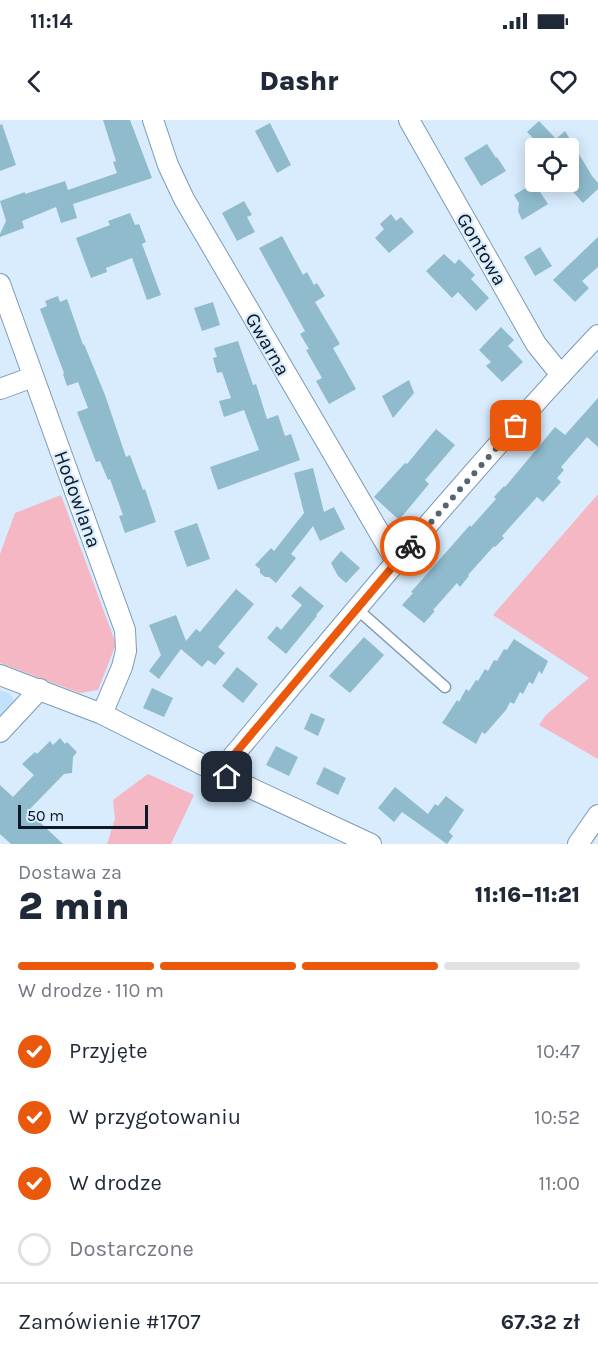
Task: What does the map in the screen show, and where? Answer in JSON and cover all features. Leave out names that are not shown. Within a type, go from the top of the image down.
[{"type":"street","name":"Gwarna","points":[[153,120],[168,165],[189,208],[396,561]]},
{"type":"street","name":"Gontowa","points":[[409,120],[536,344],[561,375]]},
{"type":"street","name":"Hodowlana","points":[[0,284],[125,630],[126,651],[122,666],[102,714]]},
{"type":"street","points":[[227,777],[233,756],[396,561],[598,335]]},
{"type":"street","points":[[0,389],[33,377]]},
{"type":"street","points":[[0,675],[102,714],[227,777],[371,844]]},
{"type":"street","points":[[0,732],[40,689]]},
{"type":"street","points":[[578,844],[598,815]]},
{"type":"lane","points":[[357,609],[445,687]]},
{"type":"shaded area","points":[[598,494],[598,759],[539,725],[546,715],[589,678],[493,615]]},
{"type":"shaded area","points":[[61,495],[116,644],[98,690],[80,693],[0,663],[0,554],[15,513]]},
{"type":"shaded area","points":[[0,690],[10,694],[17,704],[0,720]]},
{"type":"shaded area","points":[[148,774],[194,795],[171,844],[107,844],[115,819],[113,800]]},
{"type":"building","points":[[103,120],[130,120],[152,178],[73,204],[77,218],[61,223],[56,207],[22,221],[24,228],[0,237],[6,221],[0,201],[65,181],[68,190],[117,173],[113,162],[116,161]]},
{"type":"building","points":[[539,121],[555,138],[533,138],[527,132]]},
{"type":"building","points":[[270,123],[291,165],[277,173],[255,131]]},
{"type":"building","points":[[2,124],[16,165],[0,171],[0,125]]},
{"type":"building","points":[[565,131],[569,138],[557,138]]},
{"type":"building","points":[[487,144],[506,171],[481,186],[464,158]]},
{"type":"building","points":[[579,154],[598,183],[598,189],[583,203],[573,192],[579,192]]},
{"type":"building","points":[[525,188],[525,192],[540,192],[548,204],[522,220],[518,211],[519,203],[514,195]]},
{"type":"building","points":[[244,201],[252,215],[247,217],[255,232],[237,241],[222,213]]},
{"type":"building","points":[[130,213],[135,225],[139,224],[146,242],[142,244],[161,295],[147,300],[132,258],[106,268],[107,272],[91,278],[76,238],[110,225],[108,221]]},
{"type":"building","points":[[391,214],[396,221],[401,217],[414,232],[389,253],[375,238],[384,229],[380,224]]},
{"type":"building","points":[[282,236],[303,275],[307,272],[314,285],[317,283],[325,296],[315,302],[340,344],[333,348],[356,389],[329,404],[316,381],[322,378],[300,334],[305,331],[259,248]]},
{"type":"building","points":[[598,237],[598,267],[582,281],[589,288],[575,302],[553,280]]},
{"type":"building","points":[[540,247],[552,266],[535,276],[524,257]]},
{"type":"building","points":[[444,254],[455,264],[459,259],[475,275],[471,279],[489,298],[476,311],[458,292],[452,298],[426,271]]},
{"type":"building","points":[[58,296],[60,302],[67,299],[83,345],[105,395],[126,457],[130,455],[156,522],[125,533],[119,516],[123,515],[110,479],[108,480],[100,461],[96,462],[77,412],[88,408],[78,382],[67,386],[40,309],[47,306],[45,301]]},
{"type":"building","points":[[213,302],[220,325],[202,331],[194,308]]},
{"type":"building","points":[[501,327],[514,340],[508,346],[523,362],[502,382],[486,366],[491,362],[479,350]]},
{"type":"building","points":[[238,341],[253,385],[256,384],[267,419],[278,415],[285,436],[291,434],[300,460],[218,490],[210,467],[259,450],[244,410],[224,417],[219,401],[231,398],[222,372],[217,373],[213,358],[217,357],[214,348]]},
{"type":"building","points":[[409,380],[414,393],[393,418],[382,396]]},
{"type":"building","points":[[598,398],[598,447],[587,437],[561,467],[564,470],[557,478],[561,482],[543,502],[537,497],[502,536],[504,538],[494,546],[460,587],[457,583],[424,623],[402,605],[470,525],[471,527],[496,499],[494,497],[555,427],[565,435]]},
{"type":"building","points":[[436,429],[455,445],[425,480],[429,484],[399,520],[374,497],[405,463],[407,464]]},
{"type":"building","points":[[313,468],[324,512],[334,507],[345,529],[320,541],[313,526],[291,554],[296,558],[276,583],[260,573],[260,569],[255,565],[271,548],[274,551],[304,513],[294,473]]},
{"type":"building","points":[[197,523],[210,559],[187,567],[174,531]]},
{"type":"building","points":[[341,551],[360,568],[346,583],[338,576],[331,563]]},
{"type":"building","points":[[300,586],[324,606],[286,654],[267,638],[277,626],[281,630],[302,605],[291,596]]},
{"type":"building","points":[[236,589],[254,604],[218,647],[225,653],[215,665],[208,660],[202,667],[181,649],[159,679],[149,671],[161,655],[149,625],[176,615],[186,641],[196,629],[200,632]]},
{"type":"building","points":[[364,637],[384,655],[350,693],[329,676]]},
{"type":"building","points":[[514,639],[548,661],[542,674],[539,671],[533,684],[529,682],[523,694],[520,692],[514,704],[510,702],[485,734],[482,732],[476,744],[442,723],[466,689],[469,691],[485,669],[488,671],[494,660],[497,661]]},
{"type":"building","points":[[237,667],[258,684],[243,703],[222,686]]},
{"type":"building","points":[[152,688],[173,698],[164,717],[143,708]]},
{"type":"building","points":[[311,713],[325,719],[318,736],[304,729]]},
{"type":"building","points":[[60,738],[77,752],[73,757],[72,773],[64,774],[28,811],[63,844],[11,844],[0,834],[0,785],[13,797],[34,775],[22,764],[50,741],[53,745]]},
{"type":"building","points":[[276,746],[298,757],[289,776],[266,765]]},
{"type":"building","points":[[324,767],[346,778],[338,795],[316,784]]},
{"type":"building","points":[[395,787],[428,814],[435,804],[438,806],[446,796],[464,810],[449,832],[453,836],[447,844],[402,812],[394,822],[378,808]]},
{"type":"way so far","points":[[410,546],[516,426]]},
{"type":"route","points":[[227,777],[233,756],[410,546]]}]
